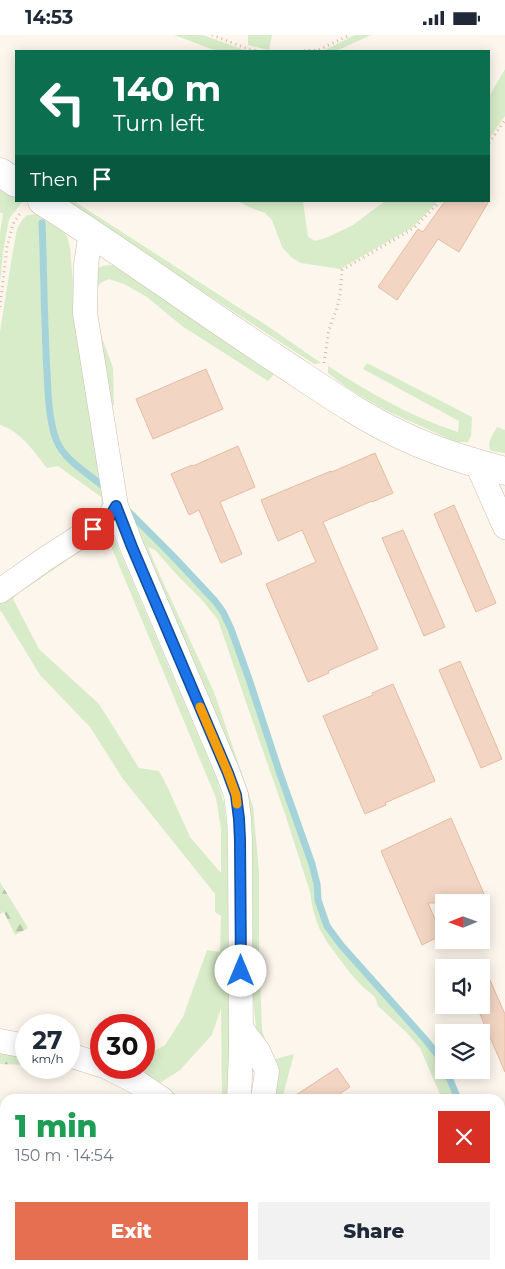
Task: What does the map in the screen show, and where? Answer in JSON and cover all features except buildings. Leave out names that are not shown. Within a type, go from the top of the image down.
[{"type":"street","points":[[0,172],[15,182]]},
{"type":"street","points":[[32,206],[91,232],[229,328],[368,417],[401,435],[434,449],[477,464],[505,471]]},
{"type":"street","points":[[91,232],[86,264],[85,313],[116,506],[236,795],[240,840],[242,1028],[239,1094]]},
{"type":"street","points":[[477,464],[505,527]]},
{"type":"street","points":[[0,591],[45,559],[109,518],[116,506]]},
{"type":"street","points":[[242,1028],[258,1051],[267,1071],[264,1094]]},
{"type":"street","points":[[0,1041],[15,1044]]},
{"type":"street","points":[[130,1079],[154,1094]]},
{"type":"path","points":[[212,35],[254,50]]},
{"type":"path","points":[[318,50],[350,35]]},
{"type":"path","points":[[490,142],[505,120]]},
{"type":"path","points":[[320,388],[329,329],[340,295],[342,270],[414,228],[439,202]]},
{"type":"path","points":[[0,307],[7,247],[13,224],[32,206]]},
{"type":"green space","points":[[174,35],[203,35],[244,50],[214,50]]},
{"type":"green space","points":[[248,35],[272,35],[269,50],[248,45]]},
{"type":"green space","points":[[355,35],[371,35],[338,50],[325,50]]},
{"type":"green space","points":[[505,69],[505,116],[490,138],[490,95]]},
{"type":"green space","points":[[0,186],[15,197],[15,202],[22,202],[9,219],[0,283],[0,233],[3,214],[0,212]]},
{"type":"green space","points":[[66,202],[76,202],[272,329],[321,363],[314,364]]},
{"type":"green space","points":[[240,202],[303,202],[308,237],[315,241],[353,225],[384,202],[437,202],[413,227],[340,269],[301,263],[291,257],[282,247],[272,220],[265,213]]},
{"type":"green space","points":[[38,214],[61,229],[67,236],[70,248],[74,294],[108,509],[95,515],[101,507],[101,497],[58,466],[47,468],[21,437],[0,425],[0,332],[17,229],[27,215]],"holes":[[[43,221],[47,280],[47,345],[55,430],[58,439],[68,453],[101,481],[101,488],[61,456],[56,449],[50,430],[42,344],[39,223]]]},
{"type":"green space","points":[[102,266],[117,266],[277,371],[268,381],[182,326],[147,297],[124,284],[109,279],[100,283],[96,292],[96,304],[102,338],[113,368],[114,405],[105,406],[93,334],[93,271]]},
{"type":"green space","points":[[367,363],[472,417],[471,436],[468,442],[456,442],[385,410],[349,389],[328,373],[328,366],[359,386],[391,403],[424,419],[458,432],[459,421],[363,369]]},
{"type":"green space","points":[[497,427],[505,430],[505,453],[491,451],[489,445]]},
{"type":"green space","points":[[121,507],[170,555],[222,613],[230,630],[310,864],[317,900],[325,927],[339,946],[386,997],[435,1055],[435,1079],[448,1079],[454,1094],[440,1094],[420,1048],[378,1006],[375,997],[350,973],[319,928],[310,892],[285,814],[218,620],[155,550],[148,547],[214,692],[253,806],[259,871],[259,953],[262,1030],[272,1060],[294,1054],[283,1094],[267,1094],[261,1043],[256,1028],[246,925],[248,829]]},
{"type":"green space","points":[[108,524],[216,777],[224,803],[227,828],[232,1094],[222,1094],[221,1008],[212,1035],[180,1070],[160,1083],[175,1094],[157,1094],[131,1079],[155,1079],[155,1051],[165,1045],[183,1017],[207,950],[220,952],[221,916],[215,912],[215,894],[123,779],[90,727],[40,675],[1,611],[0,595]],"holes":[[[106,534],[216,798],[221,829],[221,873],[190,837],[159,771],[139,768],[99,704],[39,649],[13,599],[16,595]]]},
{"type":"green space","points":[[0,882],[28,928],[15,935],[4,912],[0,914]]},
{"type":"green space","points":[[0,1050],[15,1052],[15,1065],[0,1064]]},
{"type":"waterway","points":[[42,223],[45,335],[48,390],[53,430],[63,452],[104,487]]},
{"type":"waterway","points":[[126,509],[171,554],[223,612],[249,679],[312,864],[317,884],[318,900],[327,926],[341,945],[435,1052]]},
{"type":"waterway","points":[[450,1079],[456,1094]]},
{"type":"slow traffic","points":[[200,707],[228,773],[236,795],[237,804]]},
{"type":"route","points":[[93,529],[109,518],[116,506],[236,795],[240,840],[241,971]]}]
